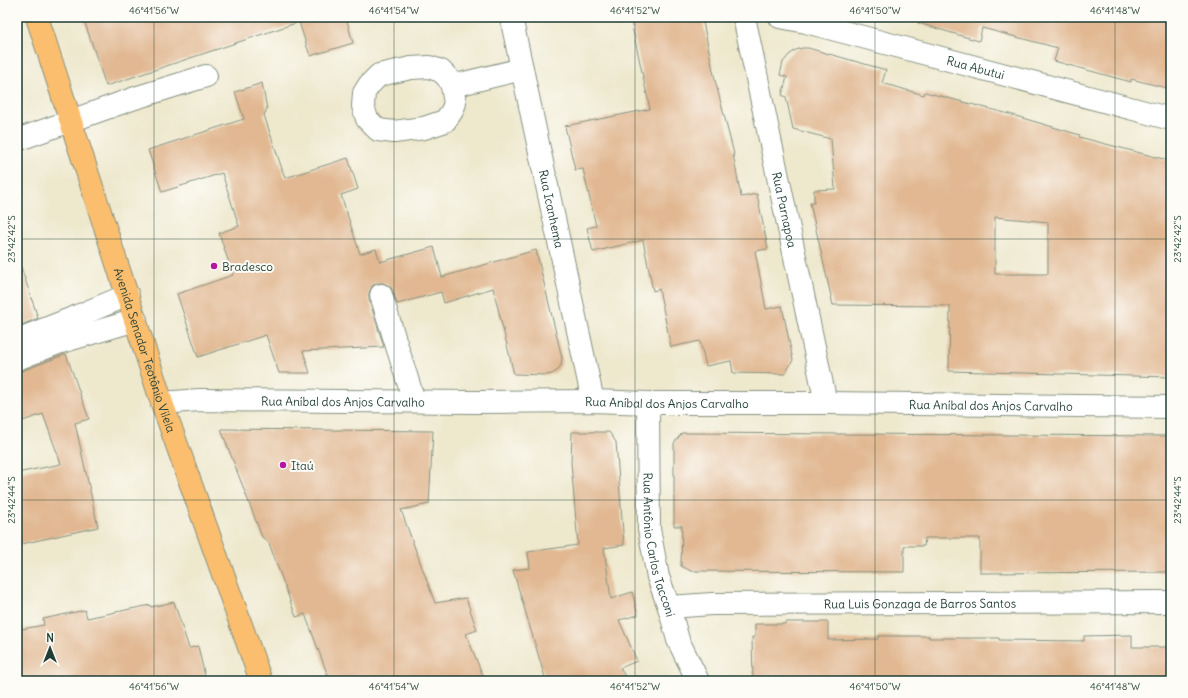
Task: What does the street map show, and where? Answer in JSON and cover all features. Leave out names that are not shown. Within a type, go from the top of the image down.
[{"type":"main road","name":"Avenida Senador Teotônio Vilela","points":[[37,17],[162,403],[261,681]]},
{"type":"street","name":"Rua Icanhema","points":[[511,17],[593,401]]},
{"type":"street","name":"Rua Parnapoa","points":[[744,17],[826,403]]},
{"type":"street","name":"Rua Abutui","points":[[780,17],[806,22],[1171,119]]},
{"type":"street","points":[[452,86],[522,69]]},
{"type":"street","points":[[17,140],[70,120],[206,76]]},
{"type":"street","points":[[17,340],[128,295]]},
{"type":"street","points":[[381,295],[414,401]]},
{"type":"street","points":[[17,359],[58,343],[136,320]]},
{"type":"street","name":"Rua Aníbal dos Anjos Carvalho","points":[[162,403],[199,400],[474,402],[593,401],[648,403],[826,403],[1171,407]]},
{"type":"street","name":"Rua Antônio Carlos Tacconi","points":[[648,403],[649,529],[658,577],[669,607],[678,640],[698,681]]},
{"type":"street","name":"Rua Luis Gonzaga de Barros Santos","points":[[669,607],[712,604],[1171,602]]},
{"type":"building","points":[[83,17],[346,17],[353,43],[310,56],[299,22],[106,86]]},
{"type":"building","points":[[630,17],[702,17],[715,80],[734,154],[741,197],[757,194],[768,249],[755,251],[766,309],[782,306],[793,360],[785,374],[733,373],[731,361],[706,366],[700,341],[671,347],[659,289],[653,291],[643,240],[593,252],[587,228],[596,226],[583,169],[575,170],[565,126],[650,109]]},
{"type":"building","points":[[919,17],[1171,17],[1171,89],[1131,79],[1131,82],[1054,61],[1058,48],[982,28],[979,41],[918,23]]},
{"type":"building","points":[[808,48],[886,70],[882,83],[924,95],[925,92],[1009,114],[1080,135],[1079,137],[1171,161],[1171,377],[949,371],[950,306],[833,305],[810,203],[814,203],[814,190],[835,189],[831,139],[793,129],[786,97],[782,95],[787,77],[780,75],[783,62],[796,50]],"holes":[[[995,217],[1048,222],[1048,274],[995,274]]]},
{"type":"building","points":[[262,83],[267,109],[264,115],[285,178],[348,158],[358,189],[341,195],[360,254],[376,249],[380,262],[434,247],[442,277],[536,250],[562,358],[561,365],[558,370],[552,374],[546,375],[514,374],[493,288],[444,303],[441,292],[397,304],[390,286],[383,283],[377,283],[372,286],[369,293],[369,299],[384,347],[303,351],[310,373],[279,373],[266,335],[198,357],[177,294],[233,275],[219,233],[239,226],[222,173],[162,192],[148,150],[244,119],[235,92]]},
{"type":"building","points":[[17,267],[21,267],[38,318],[17,327]]},
{"type":"building","points":[[66,354],[89,419],[75,423],[98,527],[17,545],[17,473],[61,464],[43,414],[17,423],[17,371],[22,371]]},
{"type":"building","points":[[221,429],[433,431],[429,504],[401,510],[435,603],[466,598],[477,630],[466,634],[485,681],[330,681],[305,614],[296,617],[269,543],[262,537]]},
{"type":"building","points":[[572,432],[609,432],[616,442],[624,545],[604,548],[611,599],[632,592],[638,615],[619,620],[637,661],[620,668],[628,681],[546,681],[513,570],[530,568],[528,552],[578,545],[571,463]]},
{"type":"building","points":[[682,433],[1171,436],[1171,572],[980,573],[980,538],[925,538],[924,546],[904,546],[904,572],[691,571],[681,566],[682,526],[674,526],[674,443]]},
{"type":"building","points":[[174,602],[189,648],[198,646],[206,681],[17,681],[17,630],[44,625],[43,619],[85,610],[87,618],[150,605],[151,607]]},
{"type":"building","points":[[785,622],[828,622],[828,640],[878,639],[878,636],[929,636],[929,638],[999,638],[999,640],[1084,641],[1084,636],[1132,635],[1132,647],[1171,647],[1171,681],[753,681],[752,637],[755,637],[755,624],[785,624]]},
{"type":"place","name":"Bradesco","points":[[214,266]]},
{"type":"place","name":"Itaú","points":[[283,465]]}]
